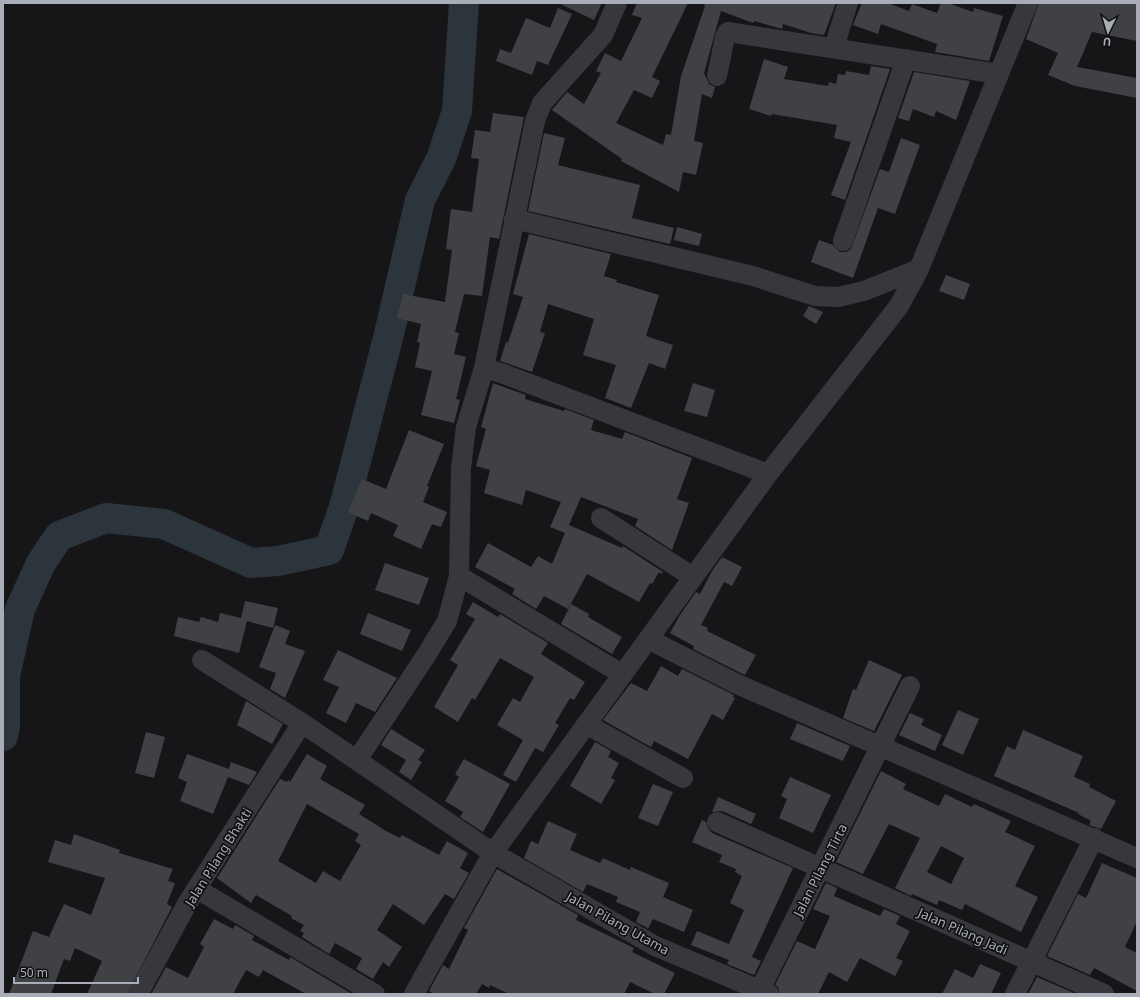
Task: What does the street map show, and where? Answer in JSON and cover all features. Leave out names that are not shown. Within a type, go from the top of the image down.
[{"type":"street","points":[[357,760],[447,621],[459,576],[462,449],[466,427],[484,368],[534,121],[542,103],[600,40],[617,3]]},
{"type":"street","points":[[834,47],[848,3]]},
{"type":"street","points":[[414,994],[493,852],[768,474],[899,306],[919,269],[1028,3]]},
{"type":"street","points":[[716,76],[725,37],[728,32],[834,47],[999,74]]},
{"type":"street","points":[[843,241],[906,59]]},
{"type":"street","points":[[514,219],[753,276],[815,296],[838,297],[864,291],[919,269]]},
{"type":"street","points":[[484,368],[501,373],[768,474]]},
{"type":"street","points":[[601,518],[693,577]]},
{"type":"street","points":[[459,576],[622,674]]},
{"type":"street","points":[[648,639],[737,684],[1137,858]]},
{"type":"street","name":"Jalan Pilang Utama","points":[[202,660],[302,723],[493,852],[655,946],[763,993]]},
{"type":"street","name":"Jalan Pilang Tirta","points":[[763,993],[820,869],[910,686]]},
{"type":"street","name":"Jalan Pilang Bhakti","points":[[138,994],[197,889],[302,723]]},
{"type":"street","points":[[586,724],[683,778]]},
{"type":"street","name":"Jalan Pilang Jadi","points":[[717,822],[1104,994]]},
{"type":"street","points":[[1015,994],[1094,838]]},
{"type":"street","points":[[197,889],[375,994]]},
{"type":"building","points":[[558,3],[602,3],[594,20]]},
{"type":"building","points":[[637,3],[688,3],[652,77],[660,81],[652,98],[634,90],[616,123],[663,145],[666,134],[671,135],[681,76],[705,6],[703,3],[836,3],[824,35],[811,33],[783,24],[782,29],[754,21],[753,23],[721,11],[704,73],[709,84],[715,87],[712,98],[702,94],[694,141],[703,143],[696,175],[683,172],[679,192],[621,161],[622,159],[552,110],[567,92],[584,104],[601,73],[596,71],[605,53],[621,61],[642,18],[632,15]]},
{"type":"building","points":[[862,3],[888,3],[909,11],[912,4],[937,13],[941,3],[948,3],[973,12],[974,8],[1003,16],[989,61],[935,52],[937,44],[881,24],[878,34],[853,25]]},
{"type":"building","points":[[1039,3],[1137,3],[1137,41],[1092,32],[1077,67],[1137,78],[1137,98],[1075,86],[1048,75],[1058,53],[1026,39]]},
{"type":"building","points":[[558,8],[572,14],[548,65],[537,61],[532,75],[496,61],[500,49],[511,53],[526,18],[550,28]]},
{"type":"building","points":[[764,59],[788,67],[784,79],[828,86],[829,82],[836,84],[838,74],[845,75],[846,71],[869,75],[871,66],[890,69],[845,200],[831,195],[851,142],[834,138],[837,125],[772,114],[771,116],[749,109]]},
{"type":"building","points":[[914,72],[970,81],[956,120],[936,111],[934,117],[913,109],[909,121],[898,118]]},
{"type":"building","points":[[493,113],[524,117],[499,239],[490,237],[482,296],[464,294],[455,332],[459,333],[454,354],[466,357],[456,399],[460,400],[454,423],[421,415],[432,371],[415,367],[420,343],[417,342],[421,324],[397,318],[403,294],[445,302],[452,250],[446,249],[451,209],[472,212],[479,159],[471,158],[475,130],[490,132]]},
{"type":"building","points":[[544,133],[565,138],[558,165],[640,185],[632,218],[674,228],[670,244],[528,211]]},
{"type":"building","points":[[901,138],[920,145],[895,214],[878,208],[853,278],[811,262],[819,240],[833,245],[840,252],[846,252],[851,249],[880,169],[889,172]]},
{"type":"building","points":[[677,227],[702,234],[699,246],[674,240]]},
{"type":"building","points":[[529,234],[611,254],[604,276],[617,280],[616,282],[659,295],[646,336],[673,345],[665,369],[649,363],[631,408],[605,398],[616,365],[583,355],[594,319],[548,304],[540,332],[545,333],[532,372],[500,361],[506,342],[508,343],[523,297],[513,294]]},
{"type":"building","points":[[946,275],[970,284],[964,300],[939,291]]},
{"type":"building","points":[[809,306],[823,312],[816,324],[803,316]]},
{"type":"building","points":[[493,383],[526,395],[525,399],[564,411],[565,409],[594,420],[591,430],[622,439],[625,432],[692,458],[677,499],[689,503],[672,550],[635,526],[638,519],[581,497],[569,525],[622,548],[623,546],[663,572],[662,574],[659,572],[652,584],[650,583],[639,602],[587,574],[568,609],[544,596],[536,609],[512,594],[515,589],[475,567],[488,543],[531,567],[538,556],[552,564],[565,533],[550,527],[561,502],[526,490],[522,505],[484,493],[490,470],[476,466],[486,429],[481,427]]},
{"type":"building","points":[[693,383],[715,390],[707,417],[684,411]]},
{"type":"building","points":[[409,430],[444,444],[427,486],[429,487],[423,502],[447,512],[441,527],[432,524],[421,549],[393,536],[398,525],[371,513],[368,521],[348,512],[362,479],[386,489]]},
{"type":"building","points":[[722,557],[742,567],[732,586],[724,582],[701,625],[708,628],[707,631],[756,655],[745,675],[693,649],[694,646],[670,633],[696,592],[700,594],[712,571]]},
{"type":"building","points":[[385,563],[429,578],[419,605],[375,590]]},
{"type":"building","points":[[245,601],[278,608],[273,628],[247,621],[239,653],[174,636],[178,617],[199,622],[201,617],[218,622],[220,613],[241,618]]},
{"type":"building","points":[[473,602],[498,617],[500,614],[548,643],[541,654],[585,682],[574,700],[570,698],[555,723],[559,725],[543,752],[535,748],[516,782],[503,775],[523,740],[497,725],[513,698],[520,702],[534,677],[500,658],[475,700],[472,698],[458,722],[434,707],[458,665],[450,660],[475,619],[466,614]]},
{"type":"building","points":[[571,604],[589,614],[588,617],[622,637],[612,654],[561,624]]},
{"type":"building","points":[[368,613],[411,630],[402,651],[360,634]]},
{"type":"building","points":[[275,625],[290,631],[285,644],[305,651],[285,698],[270,689],[276,673],[259,667]]},
{"type":"building","points":[[338,650],[397,678],[375,712],[356,703],[346,723],[326,713],[339,687],[323,680]]},
{"type":"building","points":[[869,660],[902,675],[874,731],[843,718],[853,689],[856,690]]},
{"type":"building","points":[[661,666],[678,676],[682,669],[734,695],[733,697],[735,698],[723,720],[712,714],[688,759],[654,741],[651,747],[603,720],[631,683],[647,691]]},
{"type":"building","points":[[246,701],[283,724],[272,744],[237,725]]},
{"type":"building","points":[[958,710],[979,719],[963,755],[942,745]]},
{"type":"building","points":[[910,713],[924,719],[921,725],[942,735],[935,751],[899,735]]},
{"type":"building","points":[[797,723],[850,746],[843,761],[790,739]]},
{"type":"building","points":[[391,729],[425,750],[418,760],[422,762],[411,780],[399,772],[406,760],[381,745]]},
{"type":"building","points":[[1023,730],[1083,756],[1074,777],[1090,784],[1089,787],[1116,801],[1101,829],[1089,825],[1091,821],[1078,814],[1079,813],[994,776],[1007,746],[1015,750]]},
{"type":"building","points":[[146,732],[165,737],[154,778],[135,773]]},
{"type":"building","points":[[595,742],[611,751],[608,757],[619,763],[611,778],[615,780],[601,804],[570,786]]},
{"type":"building","points":[[187,754],[229,769],[231,762],[257,772],[249,785],[228,777],[213,814],[180,801],[187,782],[178,778]]},
{"type":"building","points":[[307,754],[327,766],[320,779],[365,805],[359,814],[386,831],[400,838],[402,835],[439,855],[447,841],[468,853],[460,868],[469,873],[454,899],[445,894],[424,925],[393,904],[377,930],[402,947],[389,967],[383,962],[373,979],[356,969],[362,958],[335,943],[329,954],[302,937],[304,933],[300,931],[304,925],[291,918],[292,916],[256,895],[251,903],[217,878],[280,779],[287,782],[288,780],[290,782]],"holes":[[[307,804],[359,834],[355,841],[361,845],[340,881],[323,871],[316,883],[278,861]]]},
{"type":"building","points":[[464,759],[510,784],[483,832],[460,817],[463,812],[445,801],[459,777],[455,774]]},
{"type":"building","points":[[881,771],[906,784],[903,789],[939,806],[945,794],[972,807],[974,804],[1011,821],[1005,832],[1035,846],[1015,886],[1038,897],[1021,932],[965,904],[962,910],[939,900],[937,905],[912,894],[911,896],[895,888],[920,838],[889,824],[863,874],[836,862]],"holes":[[[941,846],[964,858],[951,884],[927,872]]]},
{"type":"building","points":[[790,777],[831,795],[813,833],[779,818],[787,799],[781,796]]},
{"type":"building","points":[[653,784],[673,792],[658,826],[638,818]]},
{"type":"building","points":[[718,797],[756,814],[751,824],[722,811],[712,812]]},
{"type":"building","points":[[702,820],[706,822],[712,833],[793,868],[752,957],[761,961],[754,975],[727,964],[729,960],[691,945],[697,931],[729,944],[744,910],[730,903],[742,876],[735,872],[736,869],[719,862],[722,855],[692,842]]},
{"type":"building","points":[[548,821],[577,834],[570,850],[600,863],[603,858],[630,870],[631,867],[669,883],[663,897],[693,910],[684,932],[653,919],[648,929],[636,922],[640,912],[616,902],[618,897],[587,884],[583,892],[524,858],[531,841],[538,844]]},
{"type":"building","points":[[74,834],[120,850],[119,853],[173,869],[168,881],[175,883],[167,904],[172,907],[127,994],[87,994],[102,961],[75,948],[70,961],[64,959],[51,994],[9,994],[33,931],[49,937],[64,904],[91,915],[105,878],[48,862],[55,840],[71,845]]},
{"type":"building","points":[[1102,863],[1137,878],[1137,921],[1125,947],[1137,953],[1137,991],[1094,968],[1090,975],[1047,956],[1078,894],[1086,898]]},
{"type":"building","points":[[497,869],[578,915],[576,920],[634,948],[632,952],[675,973],[664,994],[655,994],[630,982],[624,994],[509,994],[490,985],[489,988],[482,984],[476,994],[435,994],[429,991],[443,965],[449,969],[468,930],[464,928]]},
{"type":"building","points":[[826,883],[837,888],[834,896],[880,916],[884,909],[900,916],[896,924],[910,931],[896,958],[903,961],[895,976],[860,958],[847,982],[829,972],[818,994],[780,994],[778,987],[775,985],[797,941],[815,949],[830,916],[813,909]]},
{"type":"building","points":[[214,919],[233,929],[235,925],[254,936],[252,940],[289,960],[290,957],[352,994],[306,994],[263,970],[259,977],[246,970],[233,994],[151,994],[166,967],[188,978],[204,947],[200,944]]},
{"type":"building","points":[[980,964],[1001,973],[991,994],[942,994],[955,969],[973,978]]},
{"type":"building","points":[[1037,977],[1074,993],[1028,994]]},
{"type":"waterway","points":[[3,736],[5,726],[5,676],[20,609],[41,563],[59,536],[106,518],[164,524],[251,563],[278,561],[329,550],[344,507],[389,334],[420,200],[441,159],[457,111],[464,3]]}]
